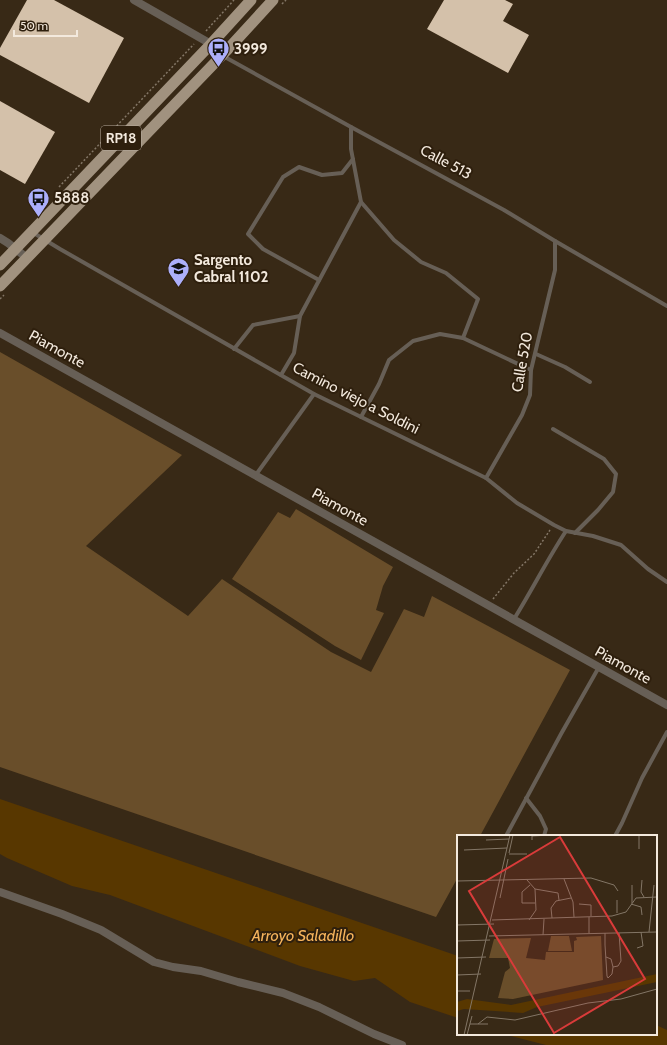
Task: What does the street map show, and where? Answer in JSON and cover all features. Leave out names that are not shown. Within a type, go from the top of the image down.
[{"type":"main road","name":"RP18","points":[[0,265],[211,44],[251,0]]},
{"type":"main road","name":"RP18","points":[[0,286],[273,0]]},
{"type":"street","name":"Calle 513","points":[[134,0],[211,44],[222,55]]},
{"type":"street","points":[[0,238],[28,258]]},
{"type":"street","name":"Piamonte","points":[[0,333],[667,705]]},
{"type":"street","points":[[0,892],[62,914],[101,930],[154,962],[173,967],[201,970],[238,982],[282,993],[319,1007],[374,1034],[402,1045]]},
{"type":"lane","name":"Calle 513","points":[[222,55],[352,128],[504,210],[667,306]]},
{"type":"lane","points":[[352,128],[351,149],[361,202],[394,240],[421,262],[446,273],[478,298],[462,338]]},
{"type":"lane","points":[[320,280],[263,249],[248,234],[283,177],[299,167],[322,175],[342,173],[353,159]]},
{"type":"lane","points":[[281,375],[294,353],[300,316],[361,202]]},
{"type":"lane","name":"Camino viejo a Soldini","points":[[32,232],[60,250],[314,394],[486,478],[517,503],[554,525],[566,531],[593,536],[621,546],[648,569],[667,582]]},
{"type":"lane","name":"Calle 520","points":[[486,478],[522,415],[530,395],[531,370],[555,270],[555,241]]},
{"type":"lane","points":[[234,349],[253,325],[300,316]]},
{"type":"lane","points":[[361,417],[389,360],[413,341],[440,334],[462,338],[531,370]]},
{"type":"lane","points":[[536,354],[565,367],[590,382]]},
{"type":"lane","points":[[255,476],[314,394]]},
{"type":"lane","points":[[553,429],[604,460],[616,474],[613,492],[598,510],[575,533]]},
{"type":"lane","points":[[514,619],[531,592],[554,548],[566,531]]},
{"type":"lane","points":[[507,835],[599,667]]},
{"type":"lane","points":[[616,835],[642,778],[667,732]]},
{"type":"lane","points":[[526,798],[540,816],[546,828],[544,835]]},
{"type":"path","points":[[56,192],[234,0]]},
{"type":"path","points":[[488,605],[514,573],[534,554],[554,525]]},
{"type":"shaded area","points":[[0,352],[182,455],[86,546],[188,616],[222,579],[331,652],[371,672],[404,609],[424,617],[432,596],[570,670],[481,835],[457,835],[457,879],[436,917],[0,767]]},
{"type":"shaded area","points":[[296,509],[393,567],[383,586],[376,610],[384,613],[361,660],[335,646],[232,579],[278,512],[290,518]]},
{"type":"water","name":"Arroyo Saladillo","points":[[0,799],[457,956],[457,1018],[410,1002],[375,978],[354,981],[300,966],[110,895],[72,886],[0,854]]},
{"type":"water","points":[[657,1025],[667,1030],[667,1045],[546,1045],[507,1035],[657,1035]]},
{"type":"building","points":[[27,0],[54,0],[124,38],[89,103],[0,55],[0,48]]},
{"type":"building","points":[[444,0],[505,0],[513,4],[503,21],[529,35],[508,73],[427,29]]},
{"type":"building","points":[[0,101],[55,132],[25,184],[0,170]]},
{"type":"place","name":"3999","points":[[219,68]]},
{"type":"place","name":"5888","points":[[39,218]]},
{"type":"place","name":"Sargento Cabral 1102","points":[[178,288]]}]
